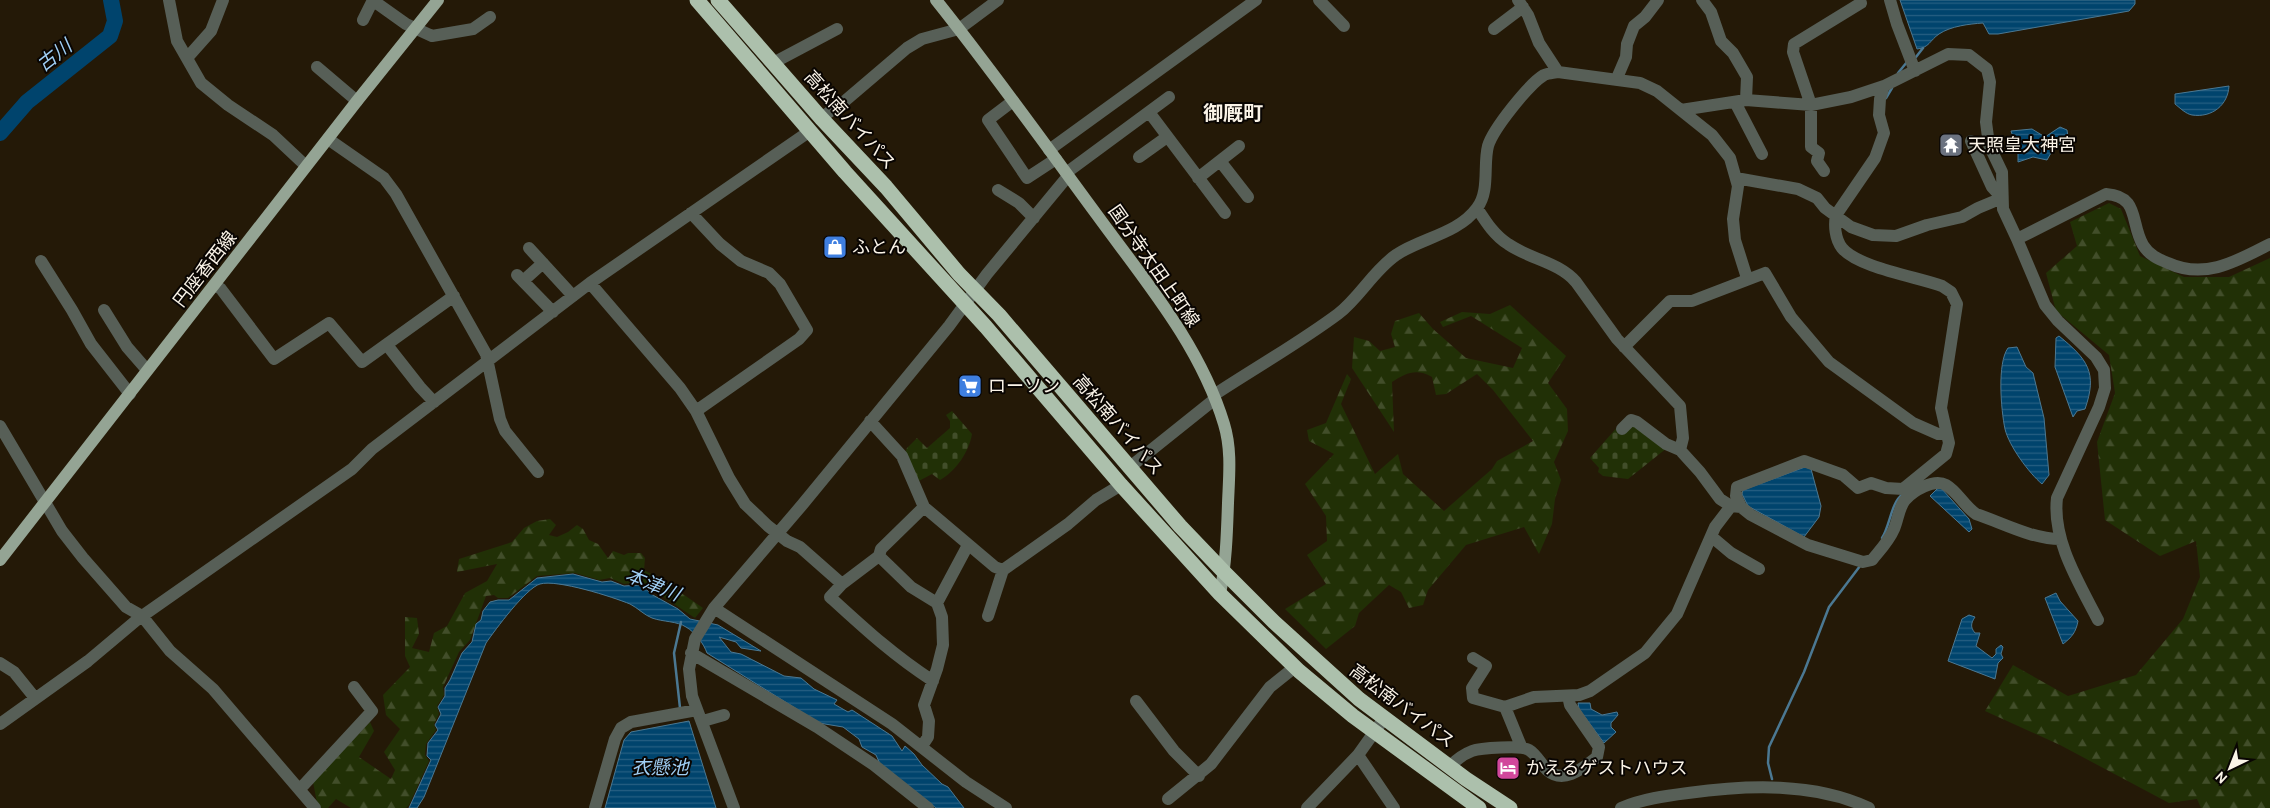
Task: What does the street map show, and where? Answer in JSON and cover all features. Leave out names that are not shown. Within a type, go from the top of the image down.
[{"type":"highway","name":"高松南バイパス","points":[[697,0],[810,131],[965,304],[1121,485],[1220,594],[1295,668],[1375,732],[1479,808]]},
{"type":"highway","name":"高松南バイパス","points":[[718,0],[821,118],[886,187],[1180,526],[1224,572],[1325,670],[1359,699],[1510,808]]},
{"type":"main road","name":"円座香西線","points":[[0,560],[306,166],[438,0]]},
{"type":"main road","name":"国分寺太田上町線","points":[[936,0],[1013,101],[1164,308],[1200,363],[1215,397],[1228,444],[1230,470],[1224,572],[1220,594]]},
{"type":"street","points":[[170,0],[177,41],[201,83],[228,106],[273,135],[306,166]]},
{"type":"street","points":[[187,58],[211,30],[223,0]]},
{"type":"street","points":[[821,118],[846,100],[907,48],[922,39],[959,29],[998,0]]},
{"type":"street","points":[[1013,101],[988,120],[1027,178],[1052,155],[1256,0]]},
{"type":"street","points":[[1319,0],[1344,26]]},
{"type":"street","points":[[1616,78],[1626,57],[1627,44],[1634,26],[1645,17],[1658,0]]},
{"type":"street","points":[[1702,0],[1711,12],[1721,41],[1733,53],[1747,77],[1740,101],[1762,154]]},
{"type":"street","points":[[1890,0],[1915,71]]},
{"type":"street","points":[[363,20],[372,2],[378,4],[390,15],[432,36],[473,29],[490,17]]},
{"type":"street","points":[[1494,29],[1521,3],[1528,15],[1538,43],[1558,72]]},
{"type":"street","points":[[1824,171],[1817,161],[1819,153],[1811,147],[1811,105],[1793,52],[1794,44],[1861,3]]},
{"type":"street","points":[[774,63],[836,29]]},
{"type":"street","points":[[1681,110],[1740,101],[1811,105],[1851,97],[1884,86],[1948,54],[1969,55],[1987,69],[1990,82],[1986,122],[1989,145],[2002,172],[2002,198],[2009,225],[2017,239],[2045,305],[2058,321],[2096,357],[2104,370],[2105,388],[2099,407],[2057,498],[2056,514],[2060,540],[2098,620]]},
{"type":"street","points":[[317,67],[357,101]]},
{"type":"street","points":[[1130,467],[1215,397],[1338,314],[1358,296],[1370,279],[1398,254],[1469,217],[1477,208],[1484,192],[1489,144],[1498,126],[1534,83],[1546,74],[1558,72],[1640,82],[1657,91],[1712,135],[1730,158],[1736,178],[1738,186],[1733,219],[1735,240],[1748,278]]},
{"type":"street","points":[[1473,658],[1486,666],[1472,688],[1472,698],[1504,706],[1534,697],[1568,696],[1590,690],[1645,653],[1678,614],[1715,527],[1736,506],[1737,487],[1804,461],[1842,476],[1858,488],[1871,483],[1886,488],[1903,490],[1946,454],[1949,443],[1941,408],[1957,304],[1951,292],[1942,286],[1866,264],[1850,257],[1840,247],[1834,224],[1836,215],[1875,158],[1884,133],[1879,114],[1880,99],[1884,86]]},
{"type":"street","points":[[734,808],[700,716],[690,682],[694,639],[713,610],[870,421],[1067,175],[1169,96]]},
{"type":"street","points":[[1148,112],[1225,213]]},
{"type":"street","points":[[0,724],[88,661],[142,616],[352,469],[372,449],[590,283],[810,131]]},
{"type":"street","points":[[1139,158],[1167,137]]},
{"type":"street","points":[[328,138],[384,178],[396,194],[488,360],[500,420],[505,431],[538,472]]},
{"type":"street","points":[[1971,142],[1992,187],[2002,198]]},
{"type":"street","points":[[1198,178],[1239,146]]},
{"type":"street","points":[[1220,160],[1248,197]]},
{"type":"street","points":[[1736,178],[1798,189],[1817,198],[1825,208],[1851,227],[1873,235],[1896,236],[1927,225],[1962,217],[2002,198]]},
{"type":"street","points":[[998,190],[1019,203],[1034,218]]},
{"type":"street","points":[[2017,239],[2106,194],[2118,195],[2130,204],[2143,245],[2154,257],[2173,266],[2193,271],[2215,269],[2270,244]]},
{"type":"street","points":[[1477,208],[1491,229],[1508,245],[1569,274],[1624,347],[1680,406],[1683,438],[1680,450]]},
{"type":"street","points":[[692,213],[720,244],[741,261],[769,273],[780,284],[807,330],[799,339],[696,411]]},
{"type":"street","points":[[529,248],[573,296]]},
{"type":"street","points":[[41,261],[91,344],[130,394]]},
{"type":"street","points":[[543,263],[520,278],[553,312]]},
{"type":"street","points":[[1624,347],[1670,301],[1692,301],[1765,273],[1791,317],[1828,362],[1913,423],[1938,434],[1946,434]]},
{"type":"street","points":[[590,283],[680,388],[696,411],[729,478],[745,504],[777,533],[787,541],[800,547],[842,584]]},
{"type":"street","points":[[215,285],[221,289],[274,358],[329,323],[362,362],[454,296]]},
{"type":"street","points":[[104,310],[128,347],[147,370]]},
{"type":"street","points":[[387,344],[434,402]]},
{"type":"street","points":[[1622,429],[1631,420],[1637,422],[1666,444],[1680,450],[1700,472],[1720,499],[1808,545],[1863,562],[1872,560],[1886,544],[1894,530],[1904,501],[1917,491],[1932,484],[1943,483],[1952,489],[1968,508],[1976,514],[2037,536],[2060,540]]},
{"type":"street","points":[[870,421],[902,456],[924,507],[994,567],[1003,570]]},
{"type":"street","points":[[0,426],[62,531],[115,596],[126,607],[142,616],[170,650],[213,689],[315,808]]},
{"type":"street","points":[[988,616],[1003,570],[1068,524],[1096,500],[1121,485]]},
{"type":"street","points":[[924,507],[881,548],[879,556],[842,584],[830,598],[857,624],[898,658],[933,680]]},
{"type":"street","points":[[1712,537],[1731,553],[1759,568]]},
{"type":"street","points":[[937,603],[968,545]]},
{"type":"street","points":[[879,556],[911,587],[937,603],[942,617],[943,645],[924,705],[929,720],[928,737],[922,746]]},
{"type":"street","points":[[713,610],[892,724],[966,782],[1006,808]]},
{"type":"street","points":[[692,651],[817,727],[874,765],[928,808]]},
{"type":"street","points":[[0,663],[14,672],[35,698]]},
{"type":"street","points":[[1168,799],[1211,764],[1270,687],[1295,668]]},
{"type":"street","points":[[300,790],[372,711],[354,687]]},
{"type":"street","points":[[1450,766],[1473,750],[1522,746],[1530,750],[1548,771],[1556,775],[1569,776],[1597,757],[1599,747],[1570,705],[1568,696]]},
{"type":"street","points":[[1136,701],[1174,751],[1198,776]]},
{"type":"street","points":[[1504,706],[1522,746]]},
{"type":"street","points":[[595,808],[615,739],[621,728],[630,722],[724,715]]},
{"type":"street","points":[[1308,808],[1358,755],[1386,717]]},
{"type":"street","points":[[1358,755],[1394,808]]},
{"type":"street","points":[[1621,808],[1642,800],[1730,788],[1792,788],[1853,800],[1869,808]]},
{"type":"green space","points":[[2109,203],[2121,209],[2140,256],[2184,277],[2229,277],[2270,258],[2270,808],[2201,808],[2197,799],[2169,803],[2060,745],[1985,711],[2013,665],[2068,696],[2136,675],[2183,619],[2200,577],[2196,541],[2160,556],[2105,520],[2097,442],[2115,393],[2109,355],[2056,311],[2046,273],[2077,246],[2070,222]]},
{"type":"green space","points":[[1510,305],[1566,356],[1548,383],[1567,409],[1568,431],[1554,462],[1561,480],[1555,499],[1552,524],[1539,554],[1524,527],[1466,545],[1428,590],[1423,605],[1409,608],[1401,592],[1389,585],[1359,613],[1355,626],[1326,649],[1285,609],[1326,584],[1307,555],[1327,541],[1326,516],[1305,484],[1334,454],[1309,441],[1307,430],[1326,423],[1347,374],[1351,379],[1341,404],[1375,474],[1398,454],[1403,474],[1444,511],[1492,469],[1497,461],[1533,441],[1493,390],[1477,374],[1446,394],[1436,395],[1432,377],[1426,374],[1411,373],[1392,382],[1394,432],[1352,368],[1354,337],[1369,341],[1380,351],[1395,347],[1391,334],[1395,321],[1419,313],[1433,329],[1466,358],[1513,368],[1522,348],[1471,316],[1443,327],[1440,322],[1462,312],[1490,314]]},
{"type":"green space","points":[[952,411],[972,434],[968,448],[951,472],[940,480],[932,474],[917,482],[904,455],[907,448],[917,438],[927,448],[950,428],[950,421],[946,415]]},
{"type":"green space","points":[[1627,416],[1667,448],[1628,479],[1603,476],[1598,472],[1599,468],[1590,458]]},
{"type":"green space","points":[[550,519],[556,525],[549,535],[557,537],[577,525],[583,529],[589,540],[598,544],[608,558],[613,551],[624,555],[628,553],[641,553],[645,558],[644,570],[664,581],[703,608],[695,618],[641,582],[624,584],[610,578],[599,580],[575,573],[537,576],[508,598],[498,598],[494,595],[486,596],[470,640],[459,652],[443,687],[444,695],[437,706],[439,714],[434,724],[436,730],[426,744],[425,755],[429,761],[409,805],[406,808],[351,808],[336,799],[328,808],[318,808],[313,782],[370,722],[374,731],[359,757],[391,779],[395,770],[384,752],[400,729],[386,715],[383,695],[410,667],[405,656],[405,617],[417,618],[419,634],[412,648],[429,652],[434,633],[447,626],[465,593],[487,581],[497,564],[457,572],[459,559],[512,542],[524,528],[537,521]]},
{"type":"water","points":[[1900,0],[2135,0],[2135,4],[2129,11],[1998,34],[1989,34],[1983,23],[1960,26],[1944,31],[1927,45],[1917,49]]},
{"type":"water","points":[[2229,86],[2226,99],[2218,109],[2206,114],[2190,114],[2175,104],[2175,94]]},
{"type":"water","points":[[2060,127],[2067,130],[2068,137],[2052,151],[2047,160],[2033,157],[2018,162],[2018,151],[2011,131],[2032,129],[2045,137]]},
{"type":"water","points":[[2059,336],[2083,359],[2090,376],[2089,396],[2085,409],[2077,411],[2073,417],[2055,367],[2056,338]]},
{"type":"water","points":[[2017,347],[2026,367],[2033,373],[2044,418],[2049,475],[2042,484],[2020,459],[2005,429],[2001,399],[2002,364],[2008,348]]},
{"type":"water","points":[[1805,467],[1811,469],[1821,506],[1819,517],[1804,537],[1748,506],[1742,494],[1743,490]]},
{"type":"water","points":[[1941,488],[1969,519],[1972,529],[1969,532],[1930,496],[1937,489]]},
{"type":"water","points":[[573,574],[602,582],[611,581],[624,586],[642,585],[651,594],[678,609],[690,619],[718,625],[761,651],[741,648],[736,642],[719,637],[731,652],[741,654],[784,676],[801,678],[814,689],[837,700],[834,704],[848,712],[852,710],[892,736],[902,751],[905,746],[922,765],[942,784],[948,787],[964,808],[936,808],[880,764],[876,755],[862,747],[859,739],[843,727],[819,723],[707,653],[696,635],[682,625],[652,618],[630,604],[599,593],[548,583],[540,584],[527,593],[511,610],[486,643],[424,797],[417,808],[409,808],[431,760],[427,756],[428,743],[438,730],[435,725],[441,714],[438,707],[445,696],[445,688],[462,653],[472,642],[476,624],[481,620],[483,611],[490,602],[509,600],[537,578]]},
{"type":"water","points":[[2056,593],[2060,601],[2078,621],[2073,634],[2063,644],[2045,598]]},
{"type":"water","points":[[1969,615],[1975,617],[1972,625],[1973,631],[1980,633],[1976,646],[1992,658],[1996,654],[1996,649],[2001,645],[2003,647],[2001,654],[2003,658],[1998,663],[1995,679],[1948,661],[1962,619]]},
{"type":"water","points":[[1578,703],[1590,703],[1591,709],[1602,715],[1617,712],[1618,715],[1611,723],[1611,727],[1616,732],[1604,743],[1579,709]]},
{"type":"water","name":"衣懸池","points":[[689,721],[716,808],[605,808],[624,740],[631,732]]},
{"type":"waterway","name":"古川","points":[[0,133],[27,102],[110,36],[115,21],[111,0]]},
{"type":"waterway","points":[[1916,57],[1923,48]]},
{"type":"waterway","points":[[1898,73],[1907,62]]},
{"type":"waterway","points":[[1886,98],[1892,88]]},
{"type":"waterway","points":[[1882,538],[1893,508],[1903,494]]},
{"type":"waterway","points":[[1772,779],[1768,763],[1769,747],[1804,672],[1829,607],[1860,566]]},
{"type":"waterway","points":[[680,708],[674,653],[681,622]]},
{"type":"place","name":"天照皇大神宮","points":[[1951,145]]},
{"type":"place","name":"ふとん","points":[[835,247]]},
{"type":"place","name":"ローソン","points":[[970,386]]},
{"type":"place","name":"かえるゲストハウス","points":[[1508,768]]},
{"type":"district","name":"御厩町","points":[[1233,113]]},
{"type":"water label","name":"本津川","points":[[653,584]]}]
